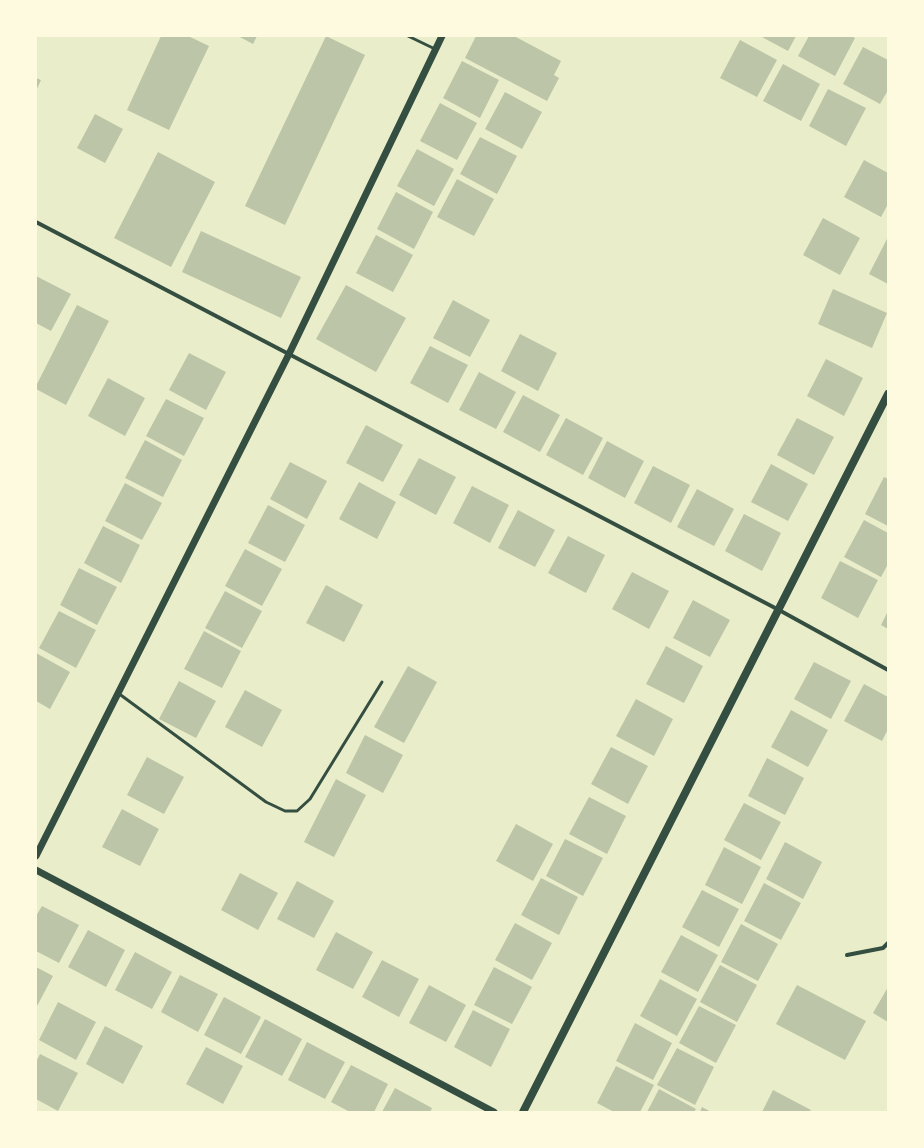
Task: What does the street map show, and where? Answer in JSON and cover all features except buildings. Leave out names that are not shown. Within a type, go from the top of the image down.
[{"type":"main road","points":[[523,1112],[888,394]]},
{"type":"street","points":[[36,856],[289,354],[442,36]]},
{"type":"street","points":[[36,222],[779,610],[888,670]]},
{"type":"street","points":[[36,870],[494,1112]]},
{"type":"street","points":[[847,955],[883,948],[888,943]]},
{"type":"lane","points":[[408,36],[435,49]]},
{"type":"lane","points":[[118,693],[266,802],[285,811],[297,811],[310,799],[382,682]]}]
